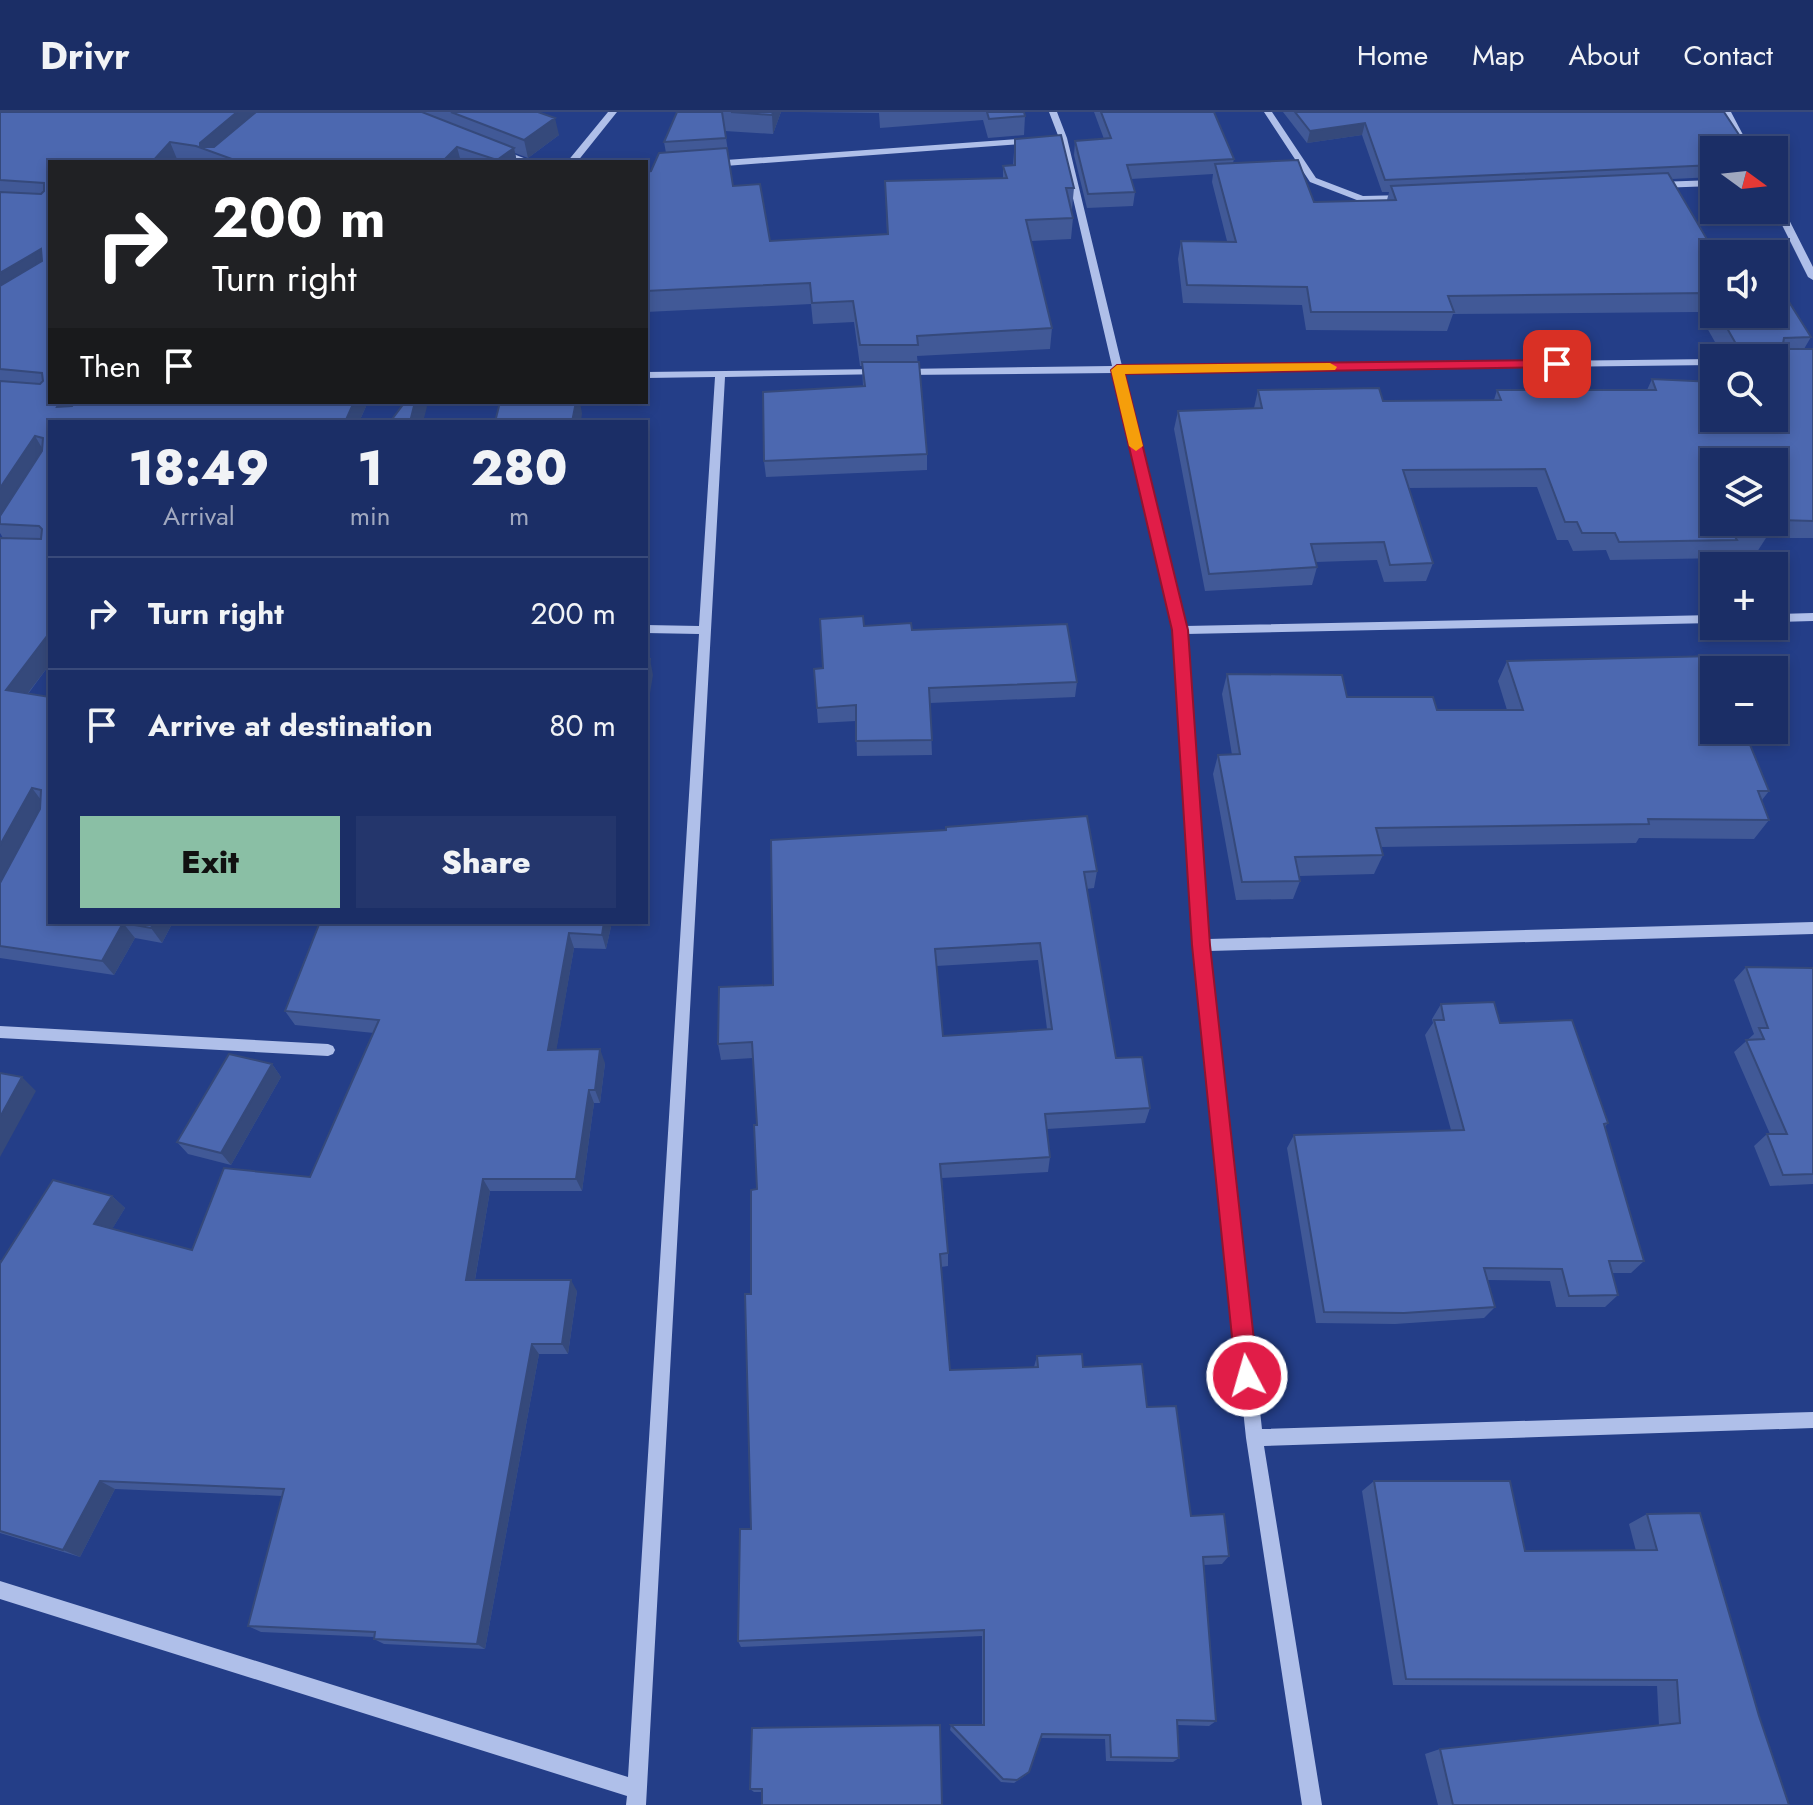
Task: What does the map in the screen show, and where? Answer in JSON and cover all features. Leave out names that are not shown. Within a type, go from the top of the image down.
[{"type":"street","points":[[574,160],[613,112]]},
{"type":"street","points":[[1053,112],[1063,138],[1180,630],[1201,945],[1254,1438],[1312,1805]]},
{"type":"street","points":[[1268,112],[1313,180],[1362,199],[1415,197]]},
{"type":"street","points":[[1727,112],[1740,136]]},
{"type":"street","points":[[708,165],[1063,138]]},
{"type":"street","points":[[482,145],[521,160]]},
{"type":"street","points":[[1641,186],[1700,184]]},
{"type":"street","points":[[1786,224],[1813,277]]},
{"type":"street","points":[[648,375],[1700,362]]},
{"type":"street","points":[[0,1590],[637,1797],[720,374]]},
{"type":"street","points":[[1788,618],[1813,617]]},
{"type":"street","points":[[1180,630],[1700,619]]},
{"type":"street","points":[[648,629],[705,630]]},
{"type":"street","points":[[1201,945],[1813,928]]},
{"type":"street","points":[[0,1032],[328,1050]]},
{"type":"street","points":[[1254,1438],[1813,1420]]},
{"type":"building","points":[[0,112],[237,112],[200,143],[200,147],[214,147],[256,112],[422,112],[514,148],[497,160],[457,147],[444,160],[234,160],[196,146],[170,142],[154,160],[48,160],[48,404],[59,404],[57,407],[73,404],[353,404],[346,420],[48,420],[48,635],[6,690],[48,697],[48,924],[122,924],[102,961],[0,946],[0,883],[40,809],[41,790],[32,788],[0,845],[0,538],[41,539],[42,529],[39,526],[0,524],[0,516],[42,451],[43,438],[35,436],[0,488],[0,381],[40,384],[43,381],[42,373],[0,369],[0,286],[42,261],[41,249],[0,273],[0,192],[41,194],[44,183],[0,180]]},
{"type":"building","points":[[451,112],[538,112],[555,118],[524,140]]},
{"type":"building","points":[[677,112],[722,112],[726,138],[664,142]]},
{"type":"building","points":[[731,112],[773,112],[772,115]]},
{"type":"building","points":[[987,112],[1024,112],[1025,116],[989,119]]},
{"type":"building","points":[[1101,112],[1214,112],[1234,159],[1127,165],[1135,192],[1088,194],[1075,141],[1111,138]]},
{"type":"building","points":[[1295,112],[1724,112],[1740,136],[1700,136],[1700,166],[1385,180],[1365,123],[1310,131]]},
{"type":"building","points":[[1061,135],[1074,188],[1066,188],[1073,218],[1026,220],[1052,328],[917,336],[918,345],[860,345],[853,301],[812,303],[810,283],[648,291],[648,172],[659,153],[727,148],[733,186],[760,184],[770,241],[888,234],[885,181],[1007,178],[1003,166],[1015,165],[1015,139]]},
{"type":"building","points":[[1298,160],[1314,202],[1396,200],[1391,186],[1668,173],[1707,240],[1700,240],[1700,293],[1448,296],[1454,312],[1311,312],[1307,287],[1187,285],[1181,241],[1236,242],[1215,164]]},
{"type":"building","points":[[1788,300],[1811,337],[1784,338],[1783,344],[1736,344],[1727,328],[1788,328]]},
{"type":"building","points":[[1788,349],[1813,349],[1813,521],[1788,520],[1788,448],[1700,448],[1700,536],[1735,536],[1737,540],[1619,542],[1615,533],[1582,533],[1577,522],[1565,522],[1545,469],[1403,470],[1433,563],[1390,565],[1384,542],[1311,544],[1317,567],[1209,574],[1178,411],[1262,408],[1258,390],[1379,388],[1383,401],[1501,400],[1497,390],[1656,390],[1652,379],[1700,381],[1700,432],[1788,432]]},
{"type":"building","points":[[862,362],[919,362],[927,454],[764,461],[763,392],[865,386]]},
{"type":"building","points":[[404,404],[414,404],[410,420],[392,420]]},
{"type":"building","points":[[500,404],[576,404],[572,420],[496,420]]},
{"type":"building","points":[[863,616],[864,626],[911,623],[912,630],[1067,624],[1077,682],[929,688],[932,740],[856,741],[856,705],[817,708],[814,669],[823,668],[820,619]]},
{"type":"building","points":[[1700,656],[1700,744],[1750,744],[1769,791],[1758,791],[1769,820],[1648,819],[1649,824],[1376,828],[1383,855],[1295,857],[1300,881],[1242,882],[1218,755],[1240,754],[1227,674],[1342,675],[1347,697],[1433,697],[1437,710],[1523,710],[1507,661]]},
{"type":"building","points":[[1087,816],[1097,871],[1084,872],[1116,1058],[1142,1057],[1150,1108],[1045,1114],[1050,1157],[940,1164],[948,1253],[940,1254],[950,1370],[1038,1367],[1037,1356],[1082,1354],[1083,1367],[1142,1364],[1147,1407],[1176,1406],[1191,1516],[1224,1514],[1229,1556],[1203,1557],[1216,1721],[1177,1720],[1179,1758],[1111,1757],[1110,1735],[1042,1734],[1029,1772],[1017,1780],[1003,1779],[951,1725],[984,1725],[984,1630],[738,1641],[740,1529],[751,1529],[745,1294],[751,1294],[751,1190],[757,1189],[754,1125],[757,1125],[752,1042],[718,1044],[719,987],[773,985],[771,840],[946,830],[946,827]],"holes":[[[1040,943],[1052,1029],[943,1036],[935,949]]]},
{"type":"building","points":[[129,924],[153,924],[151,928]]},
{"type":"building","points":[[319,924],[604,924],[602,935],[569,933],[548,1050],[600,1049],[595,1090],[589,1090],[576,1179],[483,1179],[466,1280],[571,1280],[562,1344],[532,1344],[477,1644],[374,1639],[375,1632],[248,1626],[284,1489],[100,1481],[63,1550],[0,1531],[0,1261],[53,1180],[112,1196],[94,1224],[192,1250],[224,1168],[310,1177],[379,1020],[285,1011]]},
{"type":"building","points":[[1746,967],[1813,968],[1813,1174],[1783,1175],[1767,1134],[1787,1134],[1746,1040],[1764,1039],[1759,1028],[1768,1028]]},
{"type":"building","points":[[1494,1002],[1500,1023],[1572,1020],[1608,1123],[1604,1124],[1644,1261],[1609,1261],[1618,1295],[1569,1296],[1562,1269],[1484,1268],[1495,1307],[1404,1313],[1324,1312],[1294,1135],[1464,1130],[1434,1020],[1444,1020],[1441,1004]]},
{"type":"building","points":[[229,1054],[272,1064],[221,1153],[177,1142]]},
{"type":"building","points":[[0,1073],[22,1077],[0,1117]]},
{"type":"building","points":[[1374,1481],[1510,1481],[1525,1551],[1657,1550],[1647,1514],[1700,1513],[1759,1716],[1789,1805],[1453,1805],[1440,1749],[1680,1723],[1677,1680],[1406,1679]]},
{"type":"building","points":[[940,1725],[942,1805],[762,1805],[762,1789],[750,1789],[752,1728]]},
{"type":"slow traffic","points":[[1136,446],[1117,370],[1330,367]]},
{"type":"route","points":[[1247,1376],[1201,945],[1180,630],[1117,370],[1557,364]]}]
